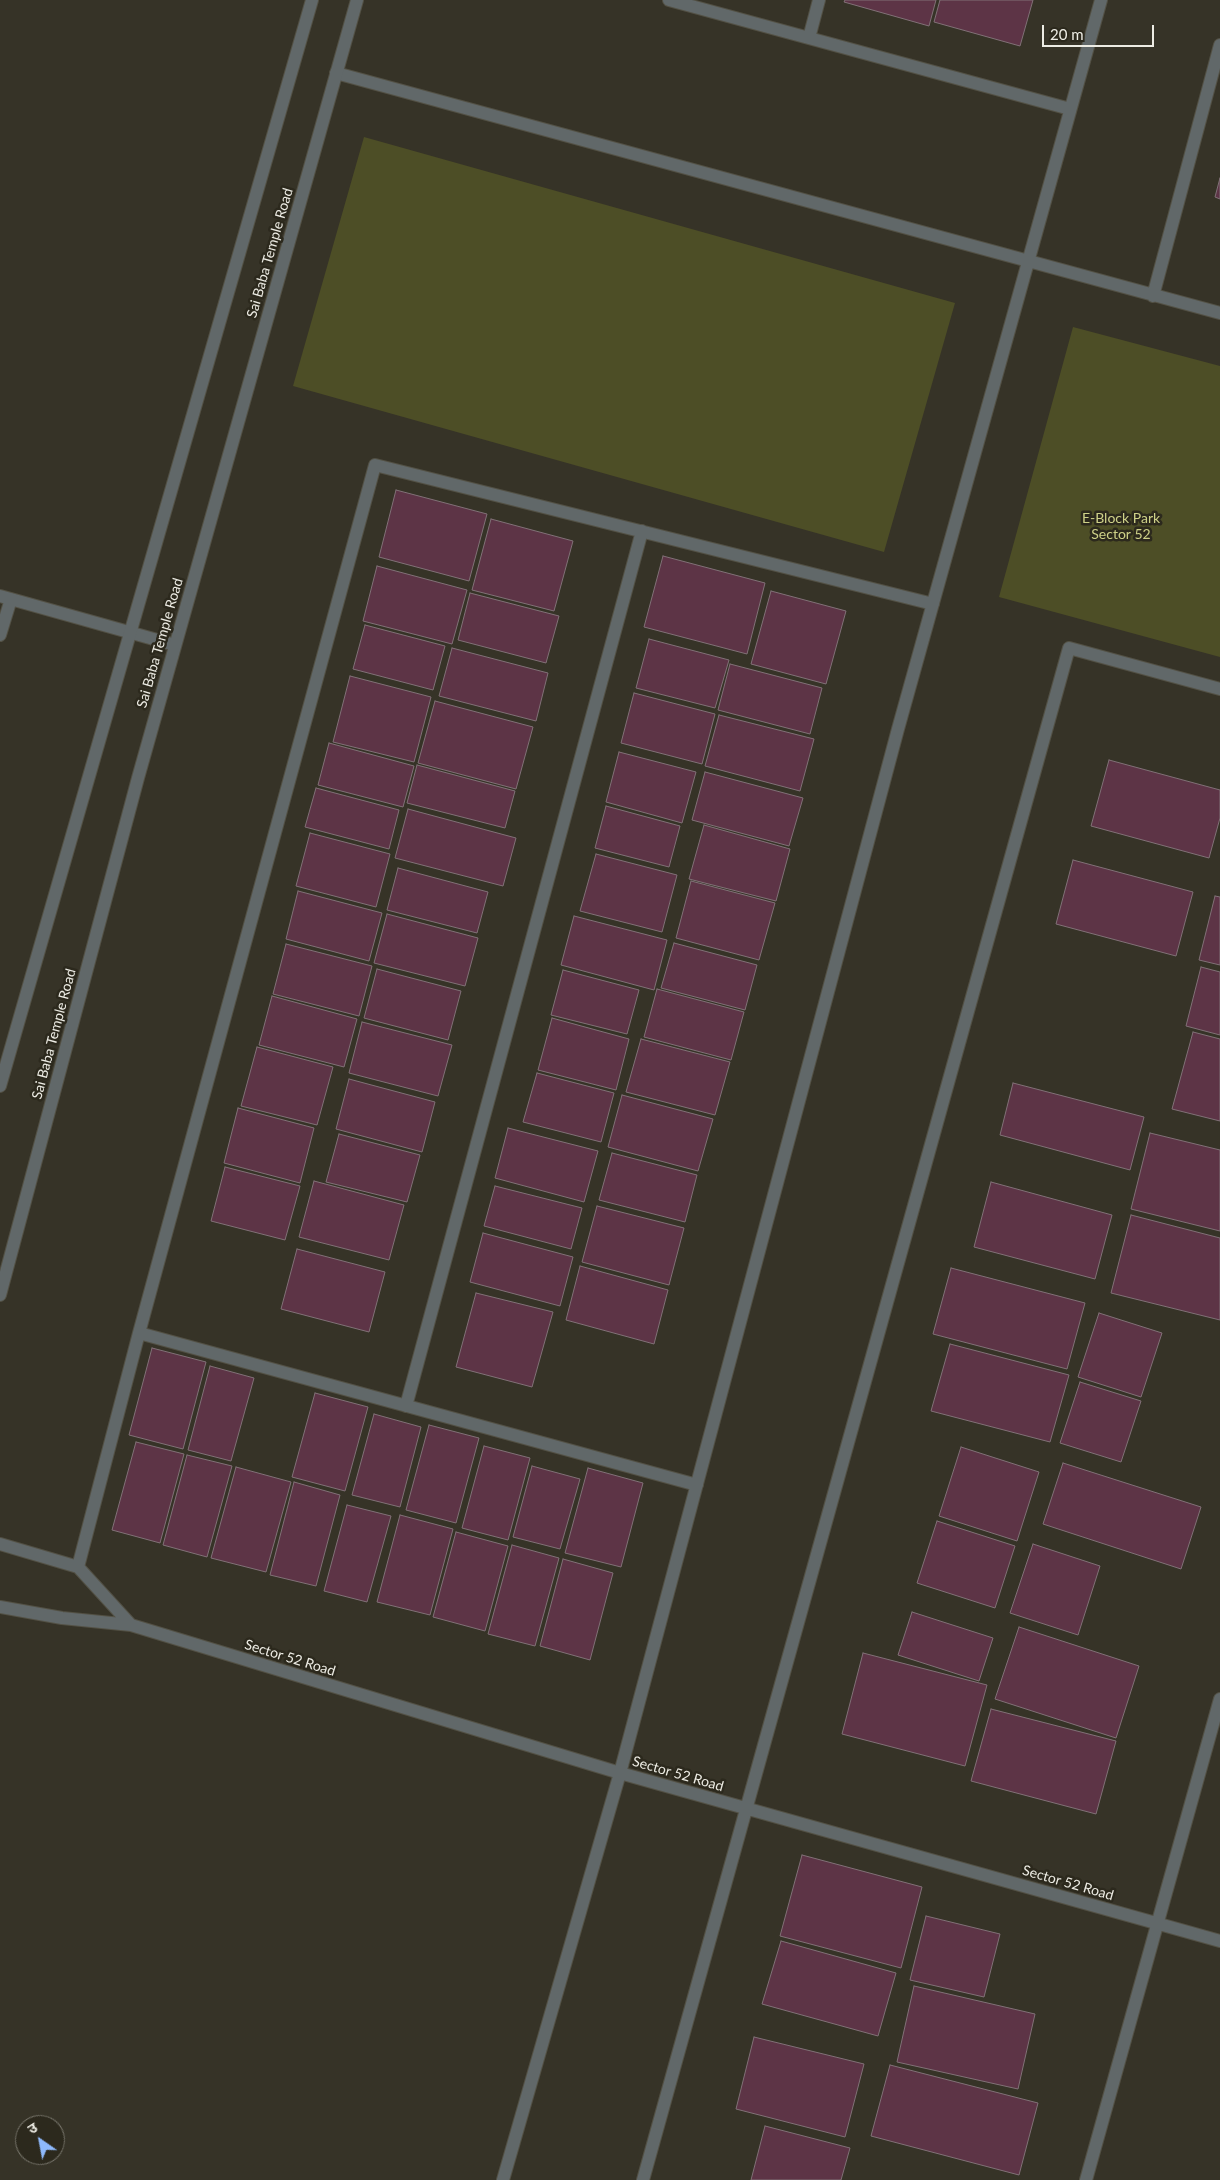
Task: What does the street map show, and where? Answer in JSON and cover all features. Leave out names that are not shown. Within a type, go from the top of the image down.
[{"type":"street","points":[[0,1086],[312,0]]},
{"type":"street","name":"Sai Baba Temple Road","points":[[0,1295],[175,645],[357,0]]},
{"type":"street","points":[[670,0],[1070,109]]},
{"type":"street","points":[[809,38],[819,0]]},
{"type":"street","points":[[503,2180],[620,1774],[933,604],[1100,0]]},
{"type":"street","points":[[1153,296],[1220,45]]},
{"type":"street","points":[[336,73],[1220,313]]},
{"type":"street","points":[[78,1567],[139,1333],[375,465],[933,604]]},
{"type":"street","points":[[406,1406],[642,531]]},
{"type":"street","points":[[0,635],[5,598],[175,645]]},
{"type":"street","points":[[644,2180],[1070,648],[1220,689]]},
{"type":"street","points":[[139,1333],[697,1484]]},
{"type":"street","points":[[0,1544],[78,1567],[131,1625]]},
{"type":"street","name":"Sector 52 Road","points":[[0,1607],[62,1618],[131,1625],[620,1774],[1220,1941]]},
{"type":"street","points":[[1086,2180],[1220,1699]]},
{"type":"green space","points":[[364,137],[955,303],[884,552],[293,386]]},
{"type":"green space","name":"E-Block Park Sector 52","points":[[1073,327],[1220,366],[1220,657],[999,597]]},
{"type":"building","points":[[845,0],[936,0],[929,26],[844,2]]},
{"type":"building","points":[[940,0],[1033,0],[1020,46],[934,22]]},
{"type":"building","points":[[1220,178],[1220,199],[1215,197]]},
{"type":"building","points":[[396,490],[487,514],[469,581],[379,557]]},
{"type":"building","points":[[491,519],[573,541],[554,611],[472,590]]},
{"type":"building","points":[[663,556],[765,583],[747,654],[644,627]]},
{"type":"building","points":[[377,566],[467,590],[452,644],[363,621]]},
{"type":"building","points":[[771,591],[846,611],[826,684],[751,664]]},
{"type":"building","points":[[470,593],[559,616],[546,663],[458,640]]},
{"type":"building","points":[[365,625],[445,646],[433,690],[353,669]]},
{"type":"building","points":[[649,639],[729,660],[715,708],[636,688]]},
{"type":"building","points":[[452,648],[548,673],[536,721],[439,696]]},
{"type":"building","points":[[730,664],[822,688],[810,734],[718,710]]},
{"type":"building","points":[[350,676],[431,697],[414,762],[333,742]]},
{"type":"building","points":[[634,693],[715,714],[702,764],[621,743]]},
{"type":"building","points":[[435,701],[533,727],[516,789],[418,763]]},
{"type":"building","points":[[719,715],[814,739],[800,791],[705,766]]},
{"type":"building","points":[[329,743],[414,766],[403,807],[318,785]]},
{"type":"building","points":[[619,752],[696,772],[682,823],[606,802]]},
{"type":"building","points":[[1109,760],[1220,790],[1220,818],[1209,858],[1091,826]]},
{"type":"building","points":[[417,765],[515,791],[505,828],[407,803]]},
{"type":"building","points":[[705,772],[803,798],[789,846],[692,820]]},
{"type":"building","points":[[316,788],[399,810],[389,849],[305,827]]},
{"type":"building","points":[[606,806],[680,826],[669,867],[595,848]]},
{"type":"building","points":[[408,809],[516,838],[503,886],[395,858]]},
{"type":"building","points":[[704,825],[790,849],[776,901],[689,879]]},
{"type":"building","points":[[310,833],[390,854],[376,907],[296,886]]},
{"type":"building","points":[[596,854],[677,875],[662,932],[580,911]]},
{"type":"building","points":[[1073,860],[1193,892],[1176,956],[1056,924]]},
{"type":"building","points":[[398,868],[488,892],[477,933],[387,910]]},
{"type":"building","points":[[691,881],[775,903],[759,960],[676,938]]},
{"type":"building","points":[[298,891],[382,913],[369,961],[286,939]]},
{"type":"building","points":[[1215,896],[1220,897],[1220,965],[1199,960]]},
{"type":"building","points":[[387,914],[478,938],[465,986],[374,963]]},
{"type":"building","points":[[574,916],[667,940],[654,990],[561,965]]},
{"type":"building","points":[[674,943],[757,965],[745,1010],[661,988]]},
{"type":"building","points":[[286,944],[372,966],[359,1016],[273,994]]},
{"type":"building","points":[[1201,967],[1220,972],[1220,1035],[1186,1026]]},
{"type":"building","points":[[377,969],[461,991],[448,1040],[364,1018]]},
{"type":"building","points":[[563,970],[639,990],[627,1034],[551,1015]]},
{"type":"building","points":[[657,989],[744,1012],[731,1060],[644,1037]]},
{"type":"building","points":[[272,996],[357,1019],[344,1067],[259,1045]]},
{"type":"building","points":[[552,1018],[629,1039],[616,1090],[538,1070]]},
{"type":"building","points":[[362,1022],[452,1045],[438,1096],[349,1073]]},
{"type":"building","points":[[1193,1032],[1220,1039],[1220,1121],[1172,1109]]},
{"type":"building","points":[[641,1039],[730,1062],[715,1115],[626,1092]]},
{"type":"building","points":[[257,1047],[333,1067],[317,1125],[241,1106]]},
{"type":"building","points":[[537,1073],[614,1093],[601,1142],[523,1122]]},
{"type":"building","points":[[349,1079],[435,1102],[422,1152],[336,1129]]},
{"type":"building","points":[[1013,1083],[1144,1117],[1130,1170],[1000,1135]]},
{"type":"building","points":[[622,1095],[713,1119],[698,1171],[608,1147]]},
{"type":"building","points":[[238,1108],[314,1128],[300,1183],[224,1163]]},
{"type":"building","points":[[508,1128],[598,1151],[584,1202],[495,1178]]},
{"type":"building","points":[[1150,1133],[1220,1150],[1220,1231],[1131,1209]]},
{"type":"building","points":[[339,1134],[420,1155],[407,1202],[326,1182]]},
{"type":"building","points":[[612,1153],[697,1175],[685,1222],[599,1200]]},
{"type":"building","points":[[225,1167],[300,1186],[285,1240],[211,1221]]},
{"type":"building","points":[[314,1181],[404,1205],[389,1260],[299,1237]]},
{"type":"building","points":[[991,1182],[1112,1215],[1095,1279],[974,1247]]},
{"type":"building","points":[[495,1186],[582,1208],[571,1249],[484,1226]]},
{"type":"building","points":[[597,1206],[684,1228],[669,1285],[582,1262]]},
{"type":"building","points":[[1131,1215],[1220,1238],[1220,1320],[1111,1293]]},
{"type":"building","points":[[483,1233],[573,1257],[560,1306],[470,1282]]},
{"type":"building","points":[[297,1249],[385,1272],[369,1332],[281,1309]]},
{"type":"building","points":[[580,1266],[668,1290],[654,1344],[566,1320]]},
{"type":"building","points":[[951,1268],[1085,1303],[1067,1369],[933,1334]]},
{"type":"building","points":[[476,1293],[553,1312],[532,1387],[456,1367]]},
{"type":"building","points":[[1099,1313],[1162,1333],[1141,1397],[1078,1377]]},
{"type":"building","points":[[950,1344],[1069,1375],[1050,1442],[931,1411]]},
{"type":"building","points":[[152,1348],[206,1362],[183,1449],[129,1435]]},
{"type":"building","points":[[210,1366],[254,1378],[231,1461],[188,1450]]},
{"type":"building","points":[[1080,1382],[1141,1401],[1121,1462],[1060,1443]]},
{"type":"building","points":[[315,1393],[368,1407],[345,1491],[292,1477]]},
{"type":"building","points":[[374,1414],[421,1427],[400,1507],[352,1495]]},
{"type":"building","points":[[429,1425],[479,1438],[456,1523],[406,1510]]},
{"type":"building","points":[[136,1442],[184,1454],[160,1543],[112,1530]]},
{"type":"building","points":[[484,1446],[530,1458],[508,1540],[462,1528]]},
{"type":"building","points":[[961,1447],[1039,1472],[1017,1541],[939,1516]]},
{"type":"building","points":[[187,1455],[232,1466],[207,1557],[163,1545]]},
{"type":"building","points":[[1063,1463],[1201,1507],[1181,1569],[1043,1524]]},
{"type":"building","points":[[532,1466],[580,1479],[560,1549],[513,1537]]},
{"type":"building","points":[[236,1467],[291,1482],[266,1572],[211,1558]]},
{"type":"building","points":[[588,1468],[643,1483],[621,1567],[565,1553]]},
{"type":"building","points":[[294,1482],[340,1495],[316,1586],[270,1575]]},
{"type":"building","points":[[347,1505],[391,1516],[367,1602],[324,1591]]},
{"type":"building","points":[[400,1515],[453,1529],[430,1615],[377,1602]]},
{"type":"building","points":[[937,1521],[1015,1546],[995,1608],[917,1583]]},
{"type":"building","points":[[456,1532],[508,1546],[485,1631],[433,1617]]},
{"type":"building","points":[[1033,1544],[1100,1566],[1078,1635],[1010,1613]]},
{"type":"building","points":[[512,1545],[559,1558],[535,1646],[488,1634]]},
{"type":"building","points":[[563,1559],[613,1573],[590,1660],[540,1646]]},
{"type":"building","points":[[912,1612],[993,1638],[979,1681],[898,1655]]},
{"type":"building","points":[[1019,1627],[1139,1666],[1116,1738],[995,1699]]},
{"type":"building","points":[[863,1653],[987,1685],[965,1766],[842,1734]]},
{"type":"building","points":[[991,1709],[1116,1741],[1096,1814],[971,1781]]},
{"type":"building","points":[[802,1855],[922,1887],[901,1968],[780,1936]]},
{"type":"building","points":[[926,1916],[1000,1934],[984,1997],[910,1980]]},
{"type":"building","points":[[781,1941],[896,1973],[878,2036],[762,2004]]},
{"type":"building","points":[[914,1986],[1035,2014],[1018,2089],[897,2062]]},
{"type":"building","points":[[754,2037],[864,2064],[845,2137],[736,2109]]},
{"type":"building","points":[[890,2065],[1038,2103],[1019,2175],[871,2136]]},
{"type":"building","points":[[765,2126],[850,2148],[841,2180],[751,2180]]}]
